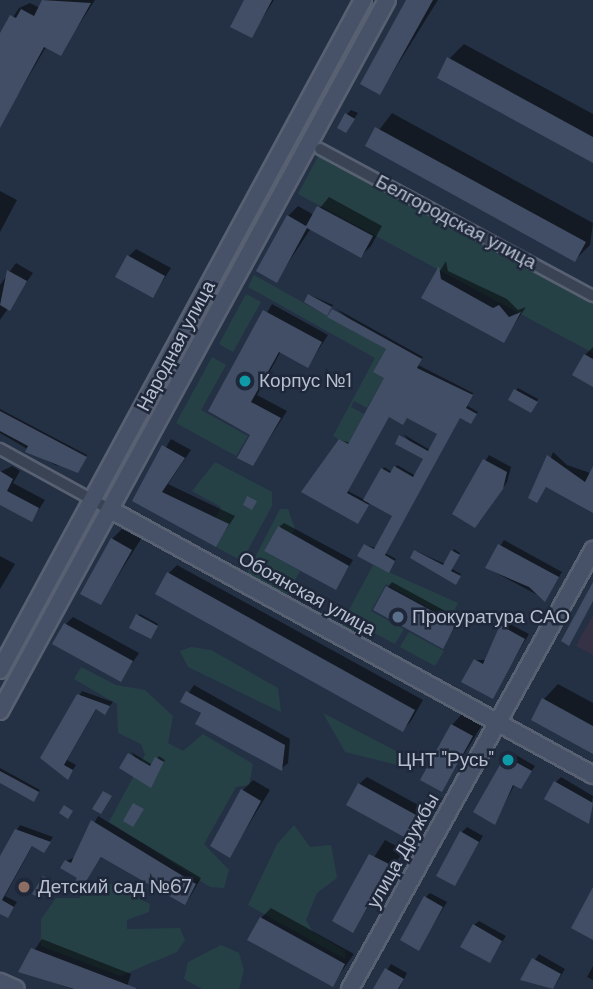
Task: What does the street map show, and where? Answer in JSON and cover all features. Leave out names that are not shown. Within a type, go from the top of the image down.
[{"type":"street","name":"Народная улица","points":[[0,670],[363,0]]},
{"type":"street","name":"Народная улица","points":[[0,710],[387,0]]},
{"type":"street","name":"Белгородская улица","points":[[320,149],[593,296]]},
{"type":"street","name":"Обоянская улица","points":[[0,449],[593,775]]},
{"type":"street","name":"улица Дружбы","points":[[350,989],[593,550]]},
{"type":"street","points":[[0,982],[16,989]]},
{"type":"shaded area","points":[[593,615],[593,655],[576,646]]},
{"type":"green space","points":[[320,153],[593,300],[593,353],[298,194]]},
{"type":"green space","points":[[272,184],[276,189],[254,222],[252,219]]},
{"type":"green space","points":[[254,275],[386,349],[374,371],[384,378],[367,408],[354,401],[351,407],[364,414],[348,444],[333,436],[375,358],[248,287]]},
{"type":"green space","points":[[246,294],[261,302],[233,352],[219,344]]},
{"type":"green space","points":[[212,357],[226,365],[201,410],[248,436],[236,456],[176,423]]},
{"type":"green space","points":[[172,364],[180,367],[123,465],[120,464]]},
{"type":"green space","points":[[215,462],[272,492],[272,506],[242,561],[216,547],[228,525],[216,517],[221,507],[192,491]]},
{"type":"green space","points":[[280,509],[288,509],[295,529],[292,534],[277,527],[264,551],[300,571],[284,600],[250,579],[248,571]]},
{"type":"green space","points":[[373,565],[458,603],[455,609],[464,614],[458,624],[386,584],[371,611],[404,629],[395,644],[358,624],[351,635],[339,629]]},
{"type":"green space","points":[[32,631],[34,634],[8,679],[4,674]]},
{"type":"green space","points":[[409,632],[444,651],[435,666],[400,647]]},
{"type":"green space","points":[[191,647],[211,650],[278,688],[281,712],[188,667],[180,651]]},
{"type":"green space","points":[[81,667],[116,685],[145,690],[173,716],[168,743],[183,751],[203,734],[253,764],[249,785],[236,787],[204,844],[229,870],[224,888],[210,887],[109,822],[145,755],[141,744],[118,733],[117,704],[74,679]]},
{"type":"green space","points":[[323,713],[396,751],[402,766],[345,752]]},
{"type":"green space","points":[[294,825],[310,847],[331,845],[337,878],[317,893],[306,920],[313,932],[345,951],[345,959],[248,905],[277,844]]},
{"type":"green space","points":[[101,879],[150,904],[149,912],[127,920],[127,929],[180,928],[185,940],[177,952],[120,976],[41,946],[41,919],[56,898],[79,898]]},
{"type":"green space","points":[[221,945],[239,953],[244,970],[239,989],[202,989],[184,979],[188,962]]},
{"type":"building","points":[[42,0],[91,3],[61,56],[44,47],[0,128],[0,33],[10,15],[16,18],[21,9],[34,16]]},
{"type":"building","points":[[244,0],[272,0],[252,38],[230,27]]},
{"type":"building","points":[[406,0],[433,0],[380,95],[360,84]]},
{"type":"building","points":[[447,57],[593,137],[593,163],[437,78]]},
{"type":"building","points":[[345,113],[355,119],[346,133],[337,128]]},
{"type":"building","points":[[375,127],[586,242],[575,262],[365,146]]},
{"type":"building","points":[[317,206],[373,236],[361,258],[307,228],[277,283],[256,271],[287,215],[306,226]]},
{"type":"building","points":[[127,255],[165,276],[153,298],[115,277]]},
{"type":"building","points":[[439,266],[441,279],[493,308],[499,305],[509,317],[521,312],[504,343],[421,298]]},
{"type":"building","points":[[7,270],[27,281],[10,311],[0,305]]},
{"type":"building","points":[[308,294],[332,307],[327,316],[304,302]]},
{"type":"building","points":[[332,309],[422,359],[417,368],[473,395],[466,408],[477,414],[471,424],[460,418],[385,555],[395,561],[389,573],[357,556],[364,544],[374,549],[392,516],[363,500],[381,468],[390,473],[394,466],[413,477],[423,459],[395,444],[399,435],[428,451],[437,434],[407,418],[403,425],[389,417],[347,493],[369,505],[358,524],[301,492],[339,439],[348,444],[384,378],[373,372],[386,349],[327,317]]},
{"type":"building","name":"Корпус №1","points":[[263,310],[322,342],[308,368],[279,352],[251,402],[281,418],[253,466],[237,458],[250,435],[208,411]]},
{"type":"building","points":[[584,354],[593,359],[593,387],[572,375]]},
{"type":"building","points":[[514,389],[538,402],[531,413],[508,400]]},
{"type":"building","points":[[0,411],[87,457],[78,473],[25,452],[28,446],[0,431]]},
{"type":"building","points":[[162,445],[185,458],[162,492],[229,524],[216,547],[132,501]]},
{"type":"building","points":[[547,455],[585,482],[593,466],[593,513],[546,487],[537,503],[528,498]]},
{"type":"building","points":[[483,459],[507,472],[503,489],[475,528],[452,514]]},
{"type":"building","points":[[0,471],[13,479],[7,491],[39,508],[32,522],[0,505]]},
{"type":"building","points":[[247,496],[257,501],[252,510],[243,505]]},
{"type":"building","points":[[278,526],[349,566],[336,590],[264,551]]},
{"type":"building","points":[[111,538],[132,550],[101,605],[80,594]]},
{"type":"building","points":[[498,544],[559,577],[545,602],[529,587],[485,568]]},
{"type":"building","points":[[414,550],[443,565],[451,550],[460,555],[451,571],[461,576],[456,585],[410,558]]},
{"type":"building","points":[[167,572],[415,710],[403,732],[155,594]]},
{"type":"building","points":[[593,582],[593,601],[569,646],[561,641]]},
{"type":"building","points":[[386,586],[456,624],[443,649],[373,610]]},
{"type":"building","points":[[136,614],[158,626],[151,639],[129,628]]},
{"type":"building","points":[[64,623],[133,661],[121,682],[52,644]]},
{"type":"building","points":[[500,625],[525,639],[493,699],[461,682],[474,659],[483,664]]},
{"type":"building","points":[[186,691],[285,745],[282,771],[195,724],[201,713],[180,702]]},
{"type":"building","points":[[77,694],[110,706],[105,715],[96,709],[64,765],[73,770],[68,780],[40,758]]},
{"type":"building","points":[[542,698],[593,726],[593,754],[531,720]]},
{"type":"building","points":[[451,724],[473,736],[442,792],[420,780]]},
{"type":"building","points":[[128,753],[150,766],[155,757],[164,762],[151,788],[119,768]]},
{"type":"building","points":[[505,756],[532,771],[521,789],[513,785],[495,825],[473,812]]},
{"type":"building","points":[[0,771],[39,792],[34,802],[0,783]]},
{"type":"building","points":[[554,781],[593,803],[589,824],[544,799]]},
{"type":"building","points":[[358,783],[427,821],[415,843],[346,805]]},
{"type":"building","points":[[241,789],[261,801],[230,858],[210,846]]},
{"type":"building","points":[[103,791],[112,796],[101,814],[92,809]]},
{"type":"building","points":[[133,803],[144,809],[133,827],[123,821]]},
{"type":"building","points":[[64,805],[73,811],[68,819],[59,813]]},
{"type":"building","points":[[91,820],[196,884],[185,905],[101,857],[78,894],[70,889],[77,878],[60,868],[65,860],[71,863]]},
{"type":"building","points":[[15,829],[51,842],[44,853],[32,846],[2,900],[14,907],[8,918],[0,914],[0,856]]},
{"type":"building","points":[[460,831],[479,842],[455,886],[436,876]]},
{"type":"building","points":[[369,854],[391,865],[353,933],[332,921]]},
{"type":"building","points":[[43,876],[52,881],[41,899],[32,894]]},
{"type":"building","points":[[593,887],[593,940],[571,928]]},
{"type":"building","points":[[424,896],[443,907],[419,951],[400,940]]},
{"type":"building","points":[[260,917],[345,964],[333,987],[247,940]]},
{"type":"building","points":[[473,924],[502,941],[490,963],[460,947]]},
{"type":"building","points":[[31,948],[136,989],[74,989],[18,972]]},
{"type":"building","points":[[532,958],[561,974],[553,989],[520,980]]},
{"type":"building","points":[[385,968],[404,979],[398,989],[373,989]]},
{"type":"place","name":"Корпус №1","points":[[245,381]]},
{"type":"place","name":"Прокуратура САО","points":[[398,617]]},
{"type":"place","name":"ЦНТ \"Русь\"","points":[[508,760]]},
{"type":"place","name":"Детский сад №67","points":[[24,887]]}]
